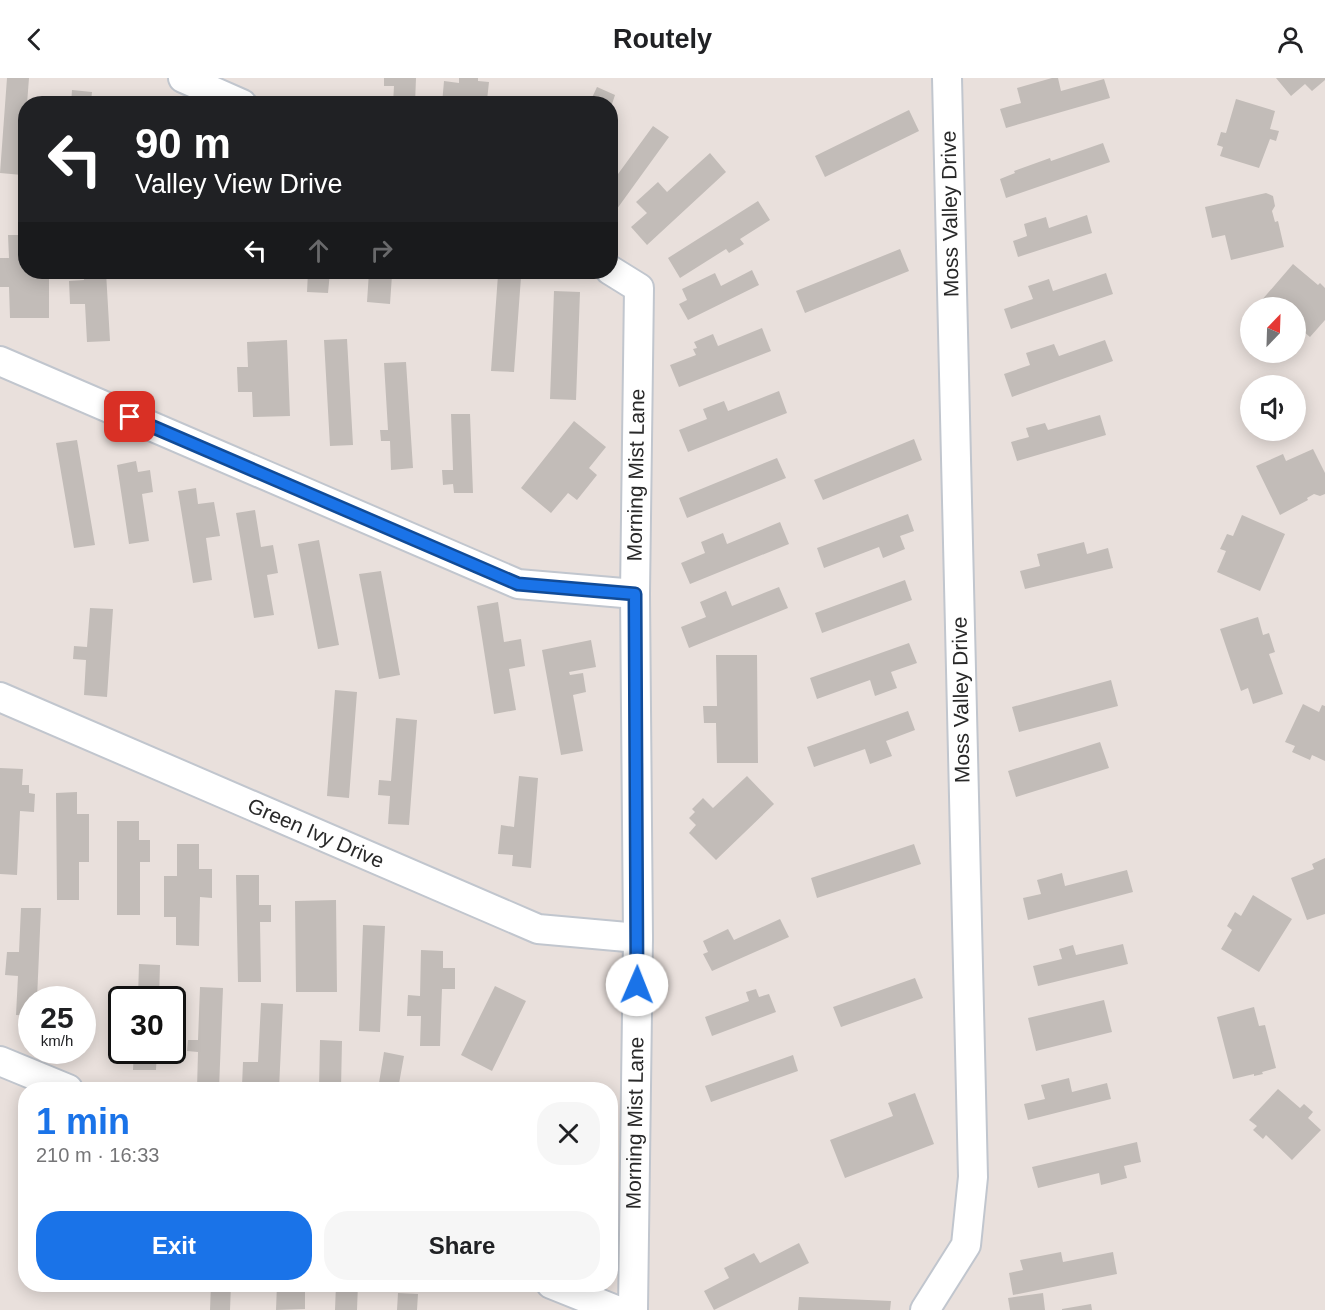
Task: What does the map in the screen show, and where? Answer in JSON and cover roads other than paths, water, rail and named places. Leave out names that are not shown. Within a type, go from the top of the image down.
[{"type":"street","points":[[183,78],[224,96]]},
{"type":"street","name":"Moss Valley Drive","points":[[925,1310],[966,1245],[973,1177],[946,78]]},
{"type":"street","name":"Morning Mist Lane","points":[[618,275],[639,288],[635,594],[638,938],[633,1310]]},
{"type":"street","points":[[0,362],[518,584],[635,594]]},
{"type":"street","name":"Green Ivy Drive","points":[[0,697],[538,929],[638,938]]},
{"type":"street","points":[[0,1062],[50,1082]]},
{"type":"street","points":[[572,1292],[616,1310]]}]
